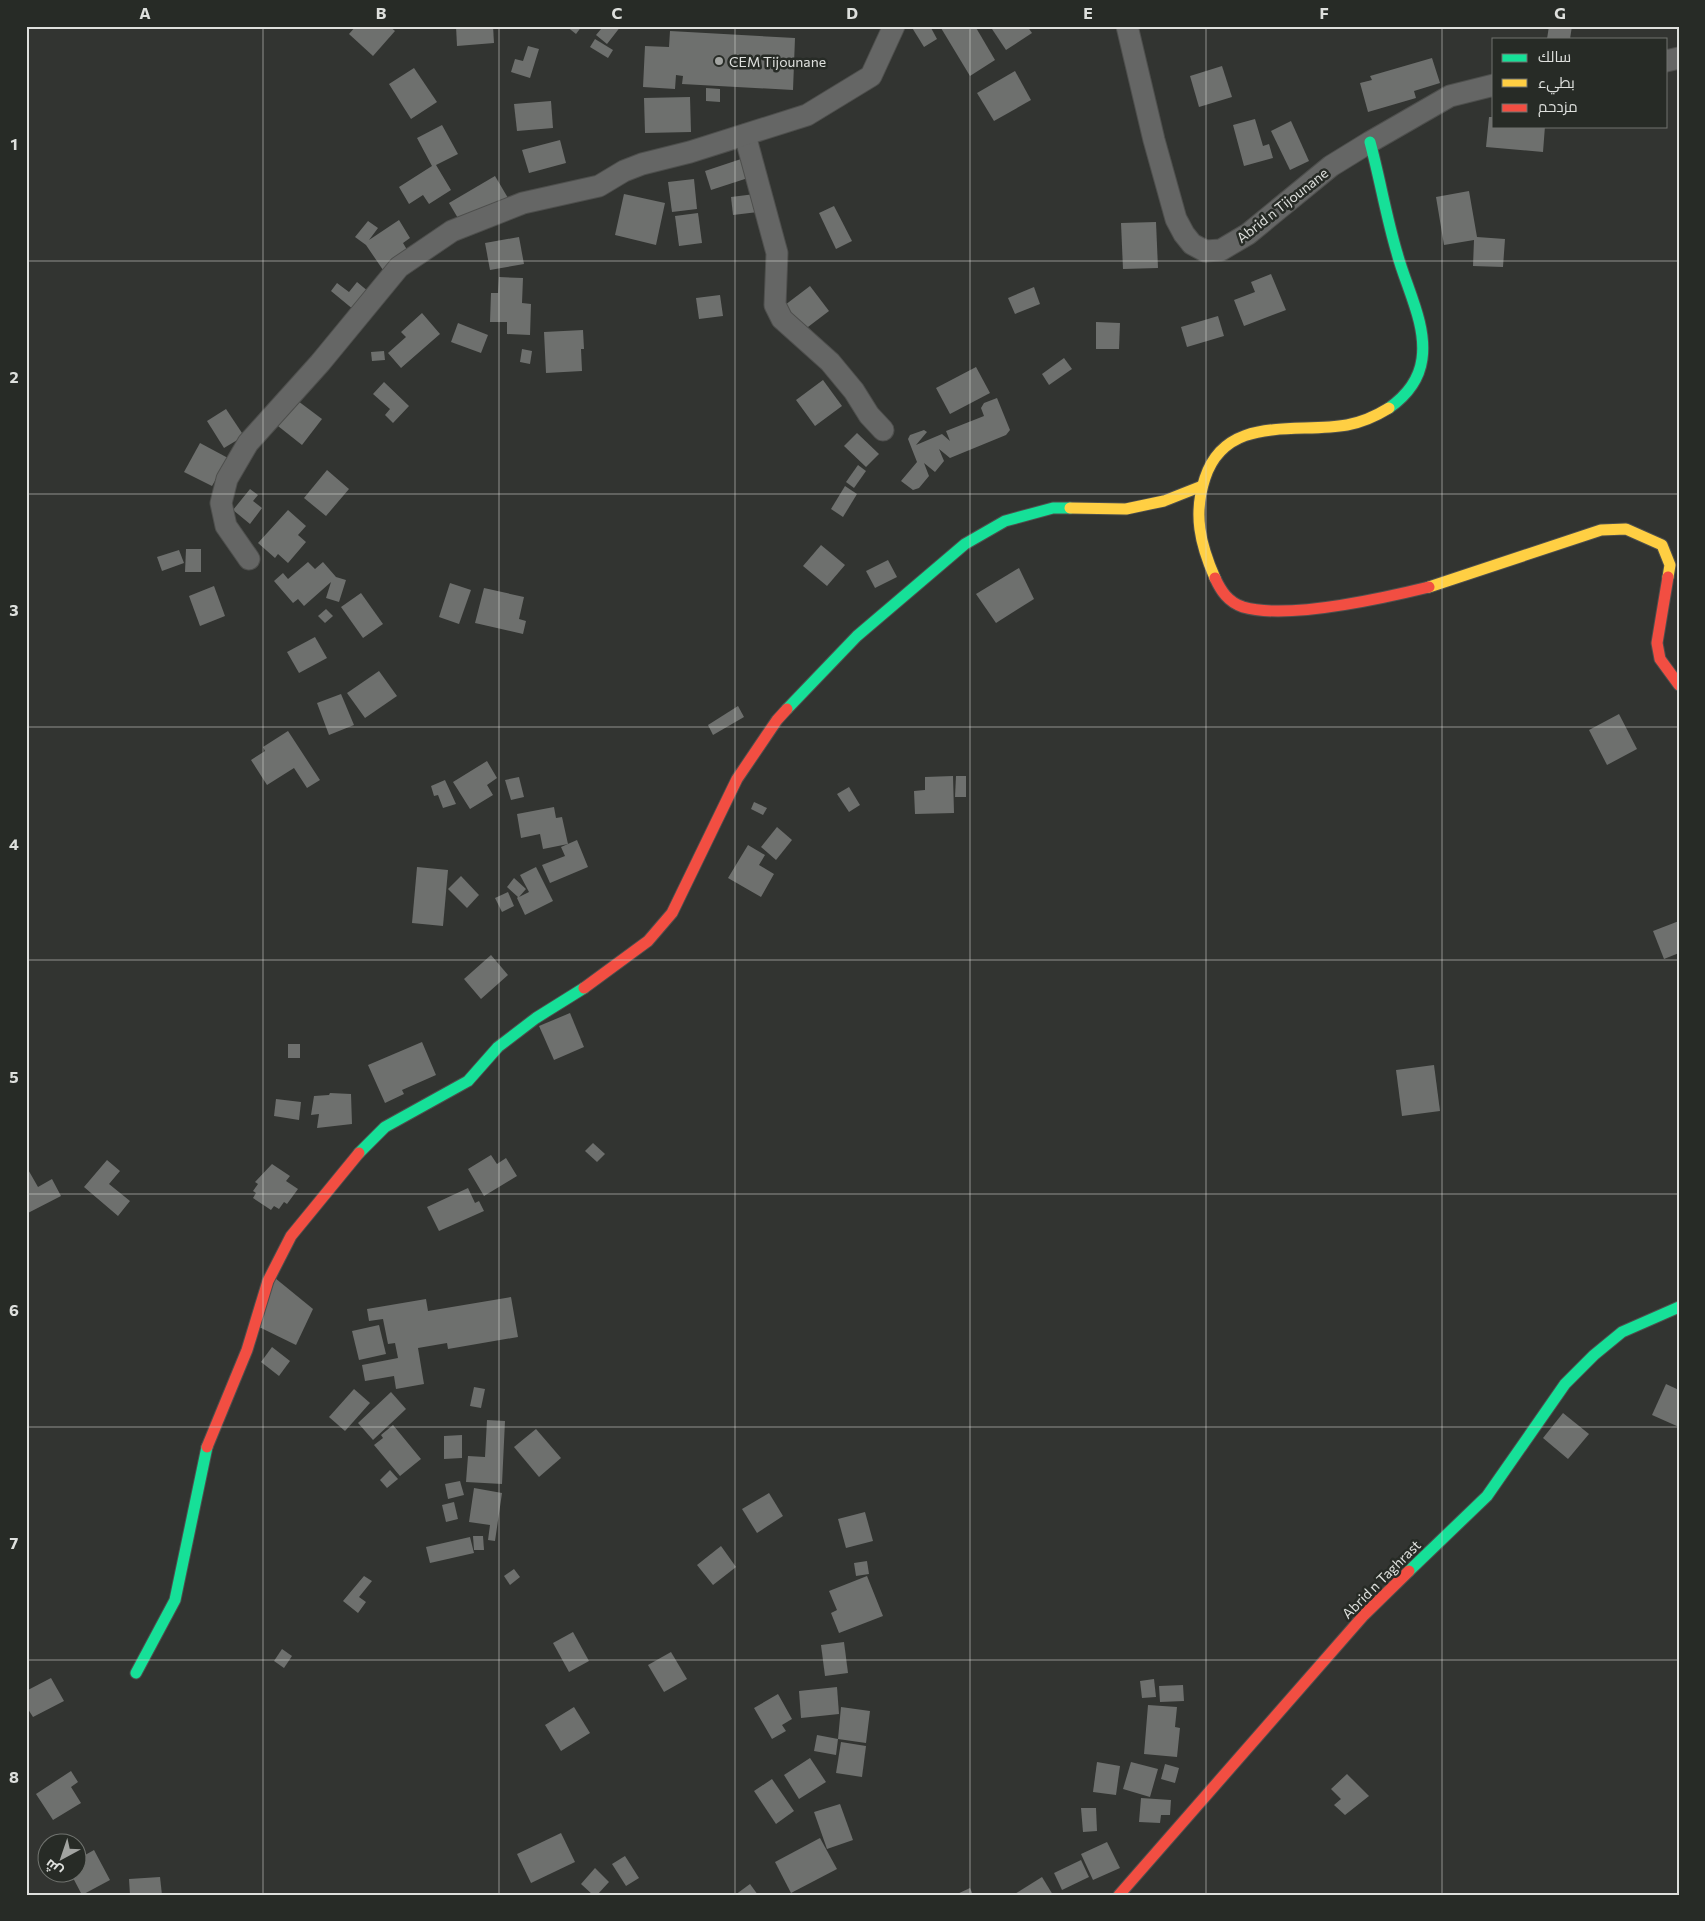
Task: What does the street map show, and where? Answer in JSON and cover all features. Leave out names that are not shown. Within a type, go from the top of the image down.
[{"type":"street","points":[[223,552],[227,541],[226,526],[220,503],[227,479],[248,443],[320,363],[390,278],[417,253],[452,231],[523,203],[599,186],[624,171],[642,164],[807,115],[871,76],[894,26]]},
{"type":"street","name":"Abrid n Tijounane","points":[[1127,26],[1154,140],[1176,219],[1192,244],[1205,251],[1221,250],[1248,234],[1331,166],[1370,142],[1450,96],[1492,85]]},
{"type":"street","points":[[745,134],[777,253],[775,305],[778,312],[782,319],[830,362],[854,391],[869,416],[883,430]]},
{"type":"street","points":[[1370,142],[1396,249],[1422,340],[1422,366],[1416,382],[1387,412],[1364,423],[1327,428],[1252,431],[1228,442],[1211,459],[1195,509],[1208,558],[1219,586],[1228,600],[1251,611],[1276,612],[1335,605],[1433,586],[1601,530],[1626,530],[1646,536],[1662,545],[1670,564],[1657,643],[1660,660],[1679,685]]},
{"type":"street","points":[[136,1673],[175,1600],[208,1443],[247,1350],[268,1281],[291,1236],[350,1162],[386,1127],[468,1081],[498,1046],[536,1018],[586,987],[648,941],[672,913],[737,779],[777,720],[857,636],[965,544],[1005,521],[1052,508],[1126,509],[1164,501],[1202,486]]},
{"type":"street","points":[[226,526],[249,559]]},
{"type":"street","name":"Abrid n Taghrast","points":[[1119,1895],[1364,1615],[1487,1496],[1564,1384],[1594,1355],[1622,1332],[1679,1307]]},
{"type":"building","points":[[356,26],[389,26],[395,31],[373,56],[349,34]]},
{"type":"building","points":[[456,26],[493,26],[494,43],[457,46]]},
{"type":"building","points":[[566,26],[582,26],[576,34]]},
{"type":"building","points":[[598,26],[621,26],[607,44],[596,35],[601,29]]},
{"type":"building","points":[[911,26],[930,26],[937,39],[924,47]]},
{"type":"building","points":[[945,26],[975,26],[995,60],[970,76],[941,28]]},
{"type":"building","points":[[990,26],[1027,26],[1032,33],[1006,50]]},
{"type":"building","points":[[1549,26],[1572,26],[1570,38],[1547,38]]},
{"type":"building","name":"CEM Tijounane","points":[[670,31],[795,38],[793,90],[682,84],[683,76],[676,75],[675,89],[643,87],[645,46],[669,47]]},
{"type":"building","points":[[595,39],[613,50],[608,58],[590,47]]},
{"type":"building","points":[[528,46],[539,49],[530,78],[511,72],[515,59],[523,61]]},
{"type":"building","points":[[1432,58],[1440,83],[1414,91],[1416,98],[1368,112],[1360,83],[1372,80],[1370,76]]},
{"type":"building","points":[[1222,66],[1232,97],[1199,107],[1190,76]]},
{"type":"building","points":[[414,68],[437,102],[411,119],[389,84]]},
{"type":"building","points":[[1015,71],[1031,100],[994,121],[977,93]]},
{"type":"building","points":[[706,88],[720,89],[720,102],[706,101]]},
{"type":"building","points":[[690,97],[691,132],[645,133],[644,98]]},
{"type":"building","points":[[551,101],[553,128],[517,131],[514,104]]},
{"type":"building","points":[[1489,117],[1492,117],[1492,128],[1545,128],[1543,152],[1486,147]]},
{"type":"building","points":[[1255,119],[1263,146],[1269,144],[1273,158],[1244,166],[1233,125]]},
{"type":"building","points":[[1291,121],[1309,161],[1290,170],[1271,131]]},
{"type":"building","points":[[442,125],[458,154],[436,165],[451,190],[429,204],[423,195],[409,204],[399,187],[432,166],[417,138]]},
{"type":"building","points":[[560,140],[566,163],[529,173],[522,150]]},
{"type":"building","points":[[741,159],[748,178],[711,190],[705,171]]},
{"type":"building","points":[[495,176],[508,198],[462,225],[449,203]]},
{"type":"building","points":[[694,179],[697,209],[672,212],[668,182]]},
{"type":"building","points":[[1469,191],[1477,237],[1505,239],[1503,267],[1473,266],[1474,240],[1444,245],[1436,197]]},
{"type":"building","points":[[624,194],[665,203],[656,245],[615,235]]},
{"type":"building","points":[[755,194],[758,212],[733,215],[731,197]]},
{"type":"building","points":[[834,206],[852,241],[836,249],[819,213]]},
{"type":"building","points":[[698,213],[702,243],[679,246],[675,216]]},
{"type":"building","points":[[399,220],[410,238],[403,243],[409,253],[383,270],[366,245],[355,237],[368,221],[378,228],[369,240]]},
{"type":"building","points":[[1156,222],[1158,268],[1123,269],[1121,223]]},
{"type":"building","points":[[519,237],[524,264],[490,270],[485,243]]},
{"type":"building","points":[[1271,274],[1286,310],[1244,326],[1234,300],[1255,292],[1251,282]]},
{"type":"building","points":[[499,277],[523,278],[522,303],[531,304],[530,335],[507,334],[507,322],[490,322],[491,293],[498,293]]},
{"type":"building","points":[[357,282],[369,292],[354,310],[331,291],[337,283],[349,292]]},
{"type":"building","points":[[810,286],[829,311],[804,330],[785,305]]},
{"type":"building","points":[[1034,287],[1040,304],[1015,314],[1008,298]]},
{"type":"building","points":[[720,295],[723,316],[699,319],[696,298]]},
{"type":"building","points":[[422,313],[440,334],[401,368],[388,353],[406,337],[401,332]]},
{"type":"building","points":[[1218,316],[1224,336],[1187,347],[1181,327]]},
{"type":"building","points":[[1096,322],[1120,323],[1119,349],[1096,349]]},
{"type":"building","points":[[458,323],[488,335],[481,353],[451,342]]},
{"type":"building","points":[[583,330],[584,349],[581,349],[582,371],[546,373],[544,332]]},
{"type":"building","points":[[522,349],[532,351],[530,364],[520,362]]},
{"type":"building","points":[[384,351],[385,360],[372,361],[371,352]]},
{"type":"building","points":[[1064,358],[1072,369],[1049,385],[1042,374]]},
{"type":"building","points":[[976,367],[990,393],[950,414],[936,388]]},
{"type":"building","points":[[823,380],[842,406],[815,426],[796,400]]},
{"type":"building","points":[[384,382],[409,406],[393,423],[385,415],[390,409],[373,394]]},
{"type":"building","points":[[997,398],[1010,430],[1006,435],[950,458],[939,449],[944,461],[935,472],[924,463],[929,476],[919,488],[913,490],[901,481],[917,462],[908,439],[910,435],[924,430],[927,432],[916,445],[942,434],[950,441],[946,431],[984,416],[981,408],[984,403]]},
{"type":"building","points":[[298,401],[322,419],[302,445],[278,426]]},
{"type":"building","points":[[226,409],[244,436],[224,448],[207,421]]},
{"type":"building","points":[[857,433],[879,454],[866,467],[844,446]]},
{"type":"building","points":[[200,443],[228,458],[212,486],[184,472]]},
{"type":"building","points":[[858,465],[866,471],[854,488],[846,482]]},
{"type":"building","points":[[327,470],[349,489],[326,516],[304,498]]},
{"type":"building","points":[[845,486],[857,494],[843,517],[831,509]]},
{"type":"building","points":[[250,489],[258,495],[253,501],[262,508],[250,524],[233,510]]},
{"type":"building","points":[[288,510],[306,526],[298,535],[306,542],[288,563],[278,554],[275,558],[258,543]]},
{"type":"building","points":[[821,545],[845,565],[827,586],[803,566]]},
{"type":"building","points":[[186,549],[201,549],[201,572],[185,572]]},
{"type":"building","points":[[179,550],[184,563],[162,571],[157,557]]},
{"type":"building","points":[[888,560],[897,577],[875,588],[866,571]]},
{"type":"building","points":[[308,562],[315,569],[323,562],[336,577],[346,580],[339,602],[326,598],[331,582],[304,606],[298,599],[293,603],[274,581],[283,573],[288,579]]},
{"type":"building","points":[[1019,568],[1034,599],[996,623],[976,594]]},
{"type":"building","points":[[450,583],[471,590],[459,624],[439,617]]},
{"type":"building","points":[[214,586],[225,616],[200,626],[189,596]]},
{"type":"building","points":[[484,588],[524,597],[519,619],[526,621],[523,634],[475,623]]},
{"type":"building","points":[[361,593],[383,624],[363,638],[341,607]]},
{"type":"building","points":[[326,609],[333,616],[325,623],[318,616]]},
{"type":"building","points":[[315,637],[327,658],[299,673],[287,652]]},
{"type":"building","points":[[379,671],[397,696],[365,718],[347,693]]},
{"type":"building","points":[[341,694],[354,725],[329,735],[317,703]]},
{"type":"building","points":[[738,706],[744,717],[713,735],[708,725]]},
{"type":"building","points":[[1619,714],[1637,749],[1607,765],[1589,730]]},
{"type":"building","points":[[288,731],[320,780],[307,788],[294,768],[267,785],[251,760],[265,751],[263,747]]},
{"type":"building","points":[[487,761],[497,778],[487,785],[493,795],[470,809],[453,782]]},
{"type":"building","points":[[953,776],[954,813],[915,814],[914,791],[925,790],[925,777]]},
{"type":"building","points":[[956,776],[966,776],[966,797],[955,797]]},
{"type":"building","points":[[519,777],[524,797],[511,800],[505,780]]},
{"type":"building","points":[[445,780],[456,804],[443,808],[438,795],[434,796],[431,786]]},
{"type":"building","points":[[849,787],[860,805],[849,812],[837,794]]},
{"type":"building","points":[[754,802],[767,808],[763,815],[751,809]]},
{"type":"building","points":[[554,807],[556,818],[562,817],[568,844],[543,849],[540,834],[521,838],[517,814]]},
{"type":"building","points":[[777,827],[792,840],[776,860],[761,847]]},
{"type":"building","points":[[577,840],[588,867],[550,883],[542,865],[565,856],[561,847]]},
{"type":"building","points":[[748,845],[765,855],[759,865],[774,874],[761,897],[728,878]]},
{"type":"building","points":[[417,867],[448,870],[443,926],[412,923]]},
{"type":"building","points":[[536,867],[553,901],[525,915],[518,897],[507,887],[514,878],[526,889],[519,897],[529,892],[520,875]]},
{"type":"building","points":[[461,876],[479,895],[467,908],[448,889]]},
{"type":"building","points":[[508,892],[514,906],[502,912],[495,898]]},
{"type":"building","points":[[1679,921],[1679,953],[1664,959],[1653,931]]},
{"type":"building","points":[[491,955],[508,975],[481,999],[464,979]]},
{"type":"building","points":[[570,1013],[584,1047],[554,1060],[539,1026]]},
{"type":"building","points":[[422,1042],[436,1075],[402,1090],[404,1094],[385,1103],[368,1065]]},
{"type":"building","points":[[288,1044],[300,1044],[300,1058],[288,1058]]},
{"type":"building","points":[[1434,1065],[1440,1111],[1402,1116],[1396,1070]]},
{"type":"building","points":[[330,1093],[351,1094],[352,1124],[317,1128],[319,1114],[311,1115],[314,1096],[329,1095]]},
{"type":"building","points":[[276,1099],[301,1102],[299,1120],[274,1116]]},
{"type":"building","points":[[593,1143],[605,1154],[597,1162],[585,1151]]},
{"type":"building","points":[[491,1155],[497,1164],[506,1158],[517,1176],[484,1196],[468,1169]]},
{"type":"building","points":[[107,1160],[120,1171],[109,1184],[130,1201],[118,1216],[84,1187]]},
{"type":"building","points":[[272,1164],[290,1176],[286,1181],[298,1189],[287,1204],[284,1202],[279,1209],[274,1206],[271,1210],[253,1198],[256,1193],[253,1191],[258,1184],[255,1182]]},
{"type":"building","points":[[26,1166],[38,1187],[52,1179],[61,1196],[26,1214]]},
{"type":"building","points":[[468,1188],[475,1203],[479,1201],[484,1211],[439,1231],[427,1207]]},
{"type":"building","points":[[275,1278],[313,1309],[296,1345],[257,1326]]},
{"type":"building","points":[[511,1297],[518,1337],[448,1349],[447,1343],[418,1348],[424,1384],[396,1389],[394,1376],[365,1381],[362,1365],[398,1358],[395,1343],[388,1344],[383,1319],[369,1321],[367,1309],[426,1299],[428,1311]]},
{"type":"building","points":[[379,1325],[386,1354],[359,1360],[352,1331]]},
{"type":"building","points":[[272,1347],[290,1361],[279,1376],[261,1362]]},
{"type":"building","points":[[1666,1384],[1679,1390],[1679,1427],[1652,1415]]},
{"type":"building","points":[[474,1387],[485,1389],[481,1408],[470,1406]]},
{"type":"building","points":[[354,1389],[370,1403],[345,1431],[329,1417]]},
{"type":"building","points":[[391,1392],[406,1409],[373,1440],[358,1423]]},
{"type":"building","points":[[1563,1413],[1589,1434],[1568,1459],[1543,1438]]},
{"type":"building","points":[[487,1420],[505,1421],[502,1484],[466,1482],[468,1456],[485,1457]]},
{"type":"building","points":[[393,1425],[421,1459],[400,1476],[374,1445],[383,1438],[381,1435]]},
{"type":"building","points":[[536,1429],[561,1458],[539,1477],[514,1447]]},
{"type":"building","points":[[462,1435],[462,1458],[444,1459],[444,1436]]},
{"type":"building","points":[[390,1470],[398,1479],[387,1488],[380,1480]]},
{"type":"building","points":[[460,1481],[464,1495],[448,1499],[445,1484]]},
{"type":"building","points":[[474,1488],[502,1493],[495,1541],[488,1540],[490,1525],[469,1522]]},
{"type":"building","points":[[769,1493],[783,1516],[757,1533],[742,1509]]},
{"type":"building","points":[[454,1502],[458,1519],[446,1522],[442,1505]]},
{"type":"building","points":[[865,1512],[873,1541],[846,1548],[838,1519]]},
{"type":"building","points":[[473,1536],[483,1536],[484,1550],[474,1550]]},
{"type":"building","points":[[470,1537],[474,1553],[430,1563],[426,1547]]},
{"type":"building","points":[[721,1546],[736,1567],[713,1585],[697,1565]]},
{"type":"building","points":[[867,1561],[869,1574],[856,1576],[854,1563]]},
{"type":"building","points":[[514,1569],[520,1577],[510,1585],[504,1576]]},
{"type":"building","points":[[364,1576],[372,1581],[359,1597],[366,1602],[358,1613],[343,1601]]},
{"type":"building","points":[[867,1576],[883,1616],[839,1633],[831,1613],[837,1610],[829,1591]]},
{"type":"building","points":[[573,1632],[589,1661],[569,1672],[553,1643]]},
{"type":"building","points":[[844,1642],[848,1673],[825,1676],[821,1645]]},
{"type":"building","points":[[282,1649],[292,1656],[284,1668],[274,1661]]},
{"type":"building","points":[[671,1652],[687,1679],[664,1692],[648,1665]]},
{"type":"building","points":[[51,1678],[64,1701],[33,1717],[26,1706],[26,1691]]},
{"type":"building","points":[[1154,1679],[1156,1697],[1142,1698],[1140,1681]]},
{"type":"building","points":[[1183,1685],[1184,1701],[1160,1702],[1159,1686]]},
{"type":"building","points":[[837,1687],[839,1714],[801,1718],[799,1691]]},
{"type":"building","points":[[778,1694],[792,1719],[782,1725],[786,1731],[772,1739],[754,1708]]},
{"type":"building","points":[[1148,1705],[1177,1707],[1175,1727],[1180,1728],[1177,1757],[1144,1754]]},
{"type":"building","points":[[574,1707],[590,1733],[561,1751],[545,1725]]},
{"type":"building","points":[[841,1707],[870,1711],[866,1743],[838,1739]]},
{"type":"building","points":[[817,1735],[838,1739],[836,1755],[814,1751]]},
{"type":"building","points":[[841,1742],[866,1746],[862,1777],[836,1773]]},
{"type":"building","points":[[810,1758],[826,1782],[799,1799],[784,1775]]},
{"type":"building","points":[[1097,1762],[1120,1766],[1116,1795],[1093,1792]]},
{"type":"building","points":[[1131,1762],[1158,1769],[1150,1797],[1123,1789]]},
{"type":"building","points":[[1165,1764],[1179,1768],[1175,1783],[1161,1779]]},
{"type":"building","points":[[71,1771],[78,1782],[71,1787],[81,1803],[53,1820],[36,1794]]},
{"type":"building","points":[[1347,1774],[1369,1796],[1345,1815],[1334,1805],[1341,1799],[1331,1789]]},
{"type":"building","points":[[772,1779],[794,1811],[776,1824],[754,1791]]},
{"type":"building","points":[[1141,1798],[1171,1800],[1170,1815],[1161,1815],[1160,1823],[1139,1822]]},
{"type":"building","points":[[840,1804],[853,1840],[827,1849],[814,1812]]},
{"type":"building","points":[[1081,1808],[1096,1808],[1097,1831],[1083,1832]]},
{"type":"building","points":[[561,1833],[575,1862],[531,1883],[517,1854]]},
{"type":"building","points":[[820,1838],[837,1869],[791,1893],[775,1862]]},
{"type":"building","points":[[1107,1842],[1120,1868],[1093,1880],[1081,1854]]},
{"type":"building","points":[[94,1850],[110,1880],[82,1895],[76,1884],[88,1884],[88,1853]]},
{"type":"building","points":[[625,1856],[639,1878],[626,1886],[612,1864]]},
{"type":"building","points":[[1081,1860],[1089,1877],[1062,1890],[1054,1873]]},
{"type":"building","points":[[595,1868],[609,1882],[597,1895],[593,1895],[581,1884]]},
{"type":"building","points":[[160,1877],[162,1895],[130,1895],[129,1879]]},
{"type":"building","points":[[1042,1877],[1053,1895],[1013,1895]]},
{"type":"building","points":[[750,1884],[758,1895],[735,1895]]},
{"type":"building","points":[[970,1888],[973,1895],[955,1895]]},
{"type":"traffic: fast","points":[[1370,142],[1393,239],[1419,319],[1423,346],[1422,359],[1415,381],[1406,393],[1389,408]]},
{"type":"traffic: fast","points":[[787,709],[857,636],[965,544],[1005,521],[1053,508],[1070,508]]},
{"type":"traffic: fast","points":[[359,1153],[385,1127],[468,1081],[498,1047],[536,1018],[584,988]]},
{"type":"traffic: fast","points":[[1409,1571],[1487,1496],[1565,1384],[1594,1355],[1622,1332],[1679,1307]]},
{"type":"traffic: fast","points":[[136,1673],[175,1600],[207,1447]]},
{"type":"traffic: slow","points":[[1215,578],[1202,541],[1199,504],[1205,478],[1215,458],[1229,444],[1245,435],[1264,431],[1353,424],[1389,408]]},
{"type":"traffic: slow","points":[[1070,508],[1126,509],[1164,501],[1202,486]]},
{"type":"traffic: slow","points":[[1429,587],[1601,530],[1626,529],[1662,545],[1670,565],[1668,577]]},
{"type":"traffic: jam","points":[[1668,577],[1657,643],[1660,659],[1679,685]]},
{"type":"traffic: jam","points":[[1215,578],[1223,592],[1238,605],[1262,610],[1284,611],[1362,602],[1429,587]]},
{"type":"traffic: jam","points":[[584,988],[648,941],[672,913],[737,779],[777,720],[787,709]]},
{"type":"traffic: jam","points":[[207,1447],[247,1350],[268,1281],[291,1236],[359,1153]]},
{"type":"traffic: jam","points":[[1119,1895],[1364,1615],[1409,1571]]},
{"type":"place","name":"CEM Tijounane","points":[[719,61]]}]
